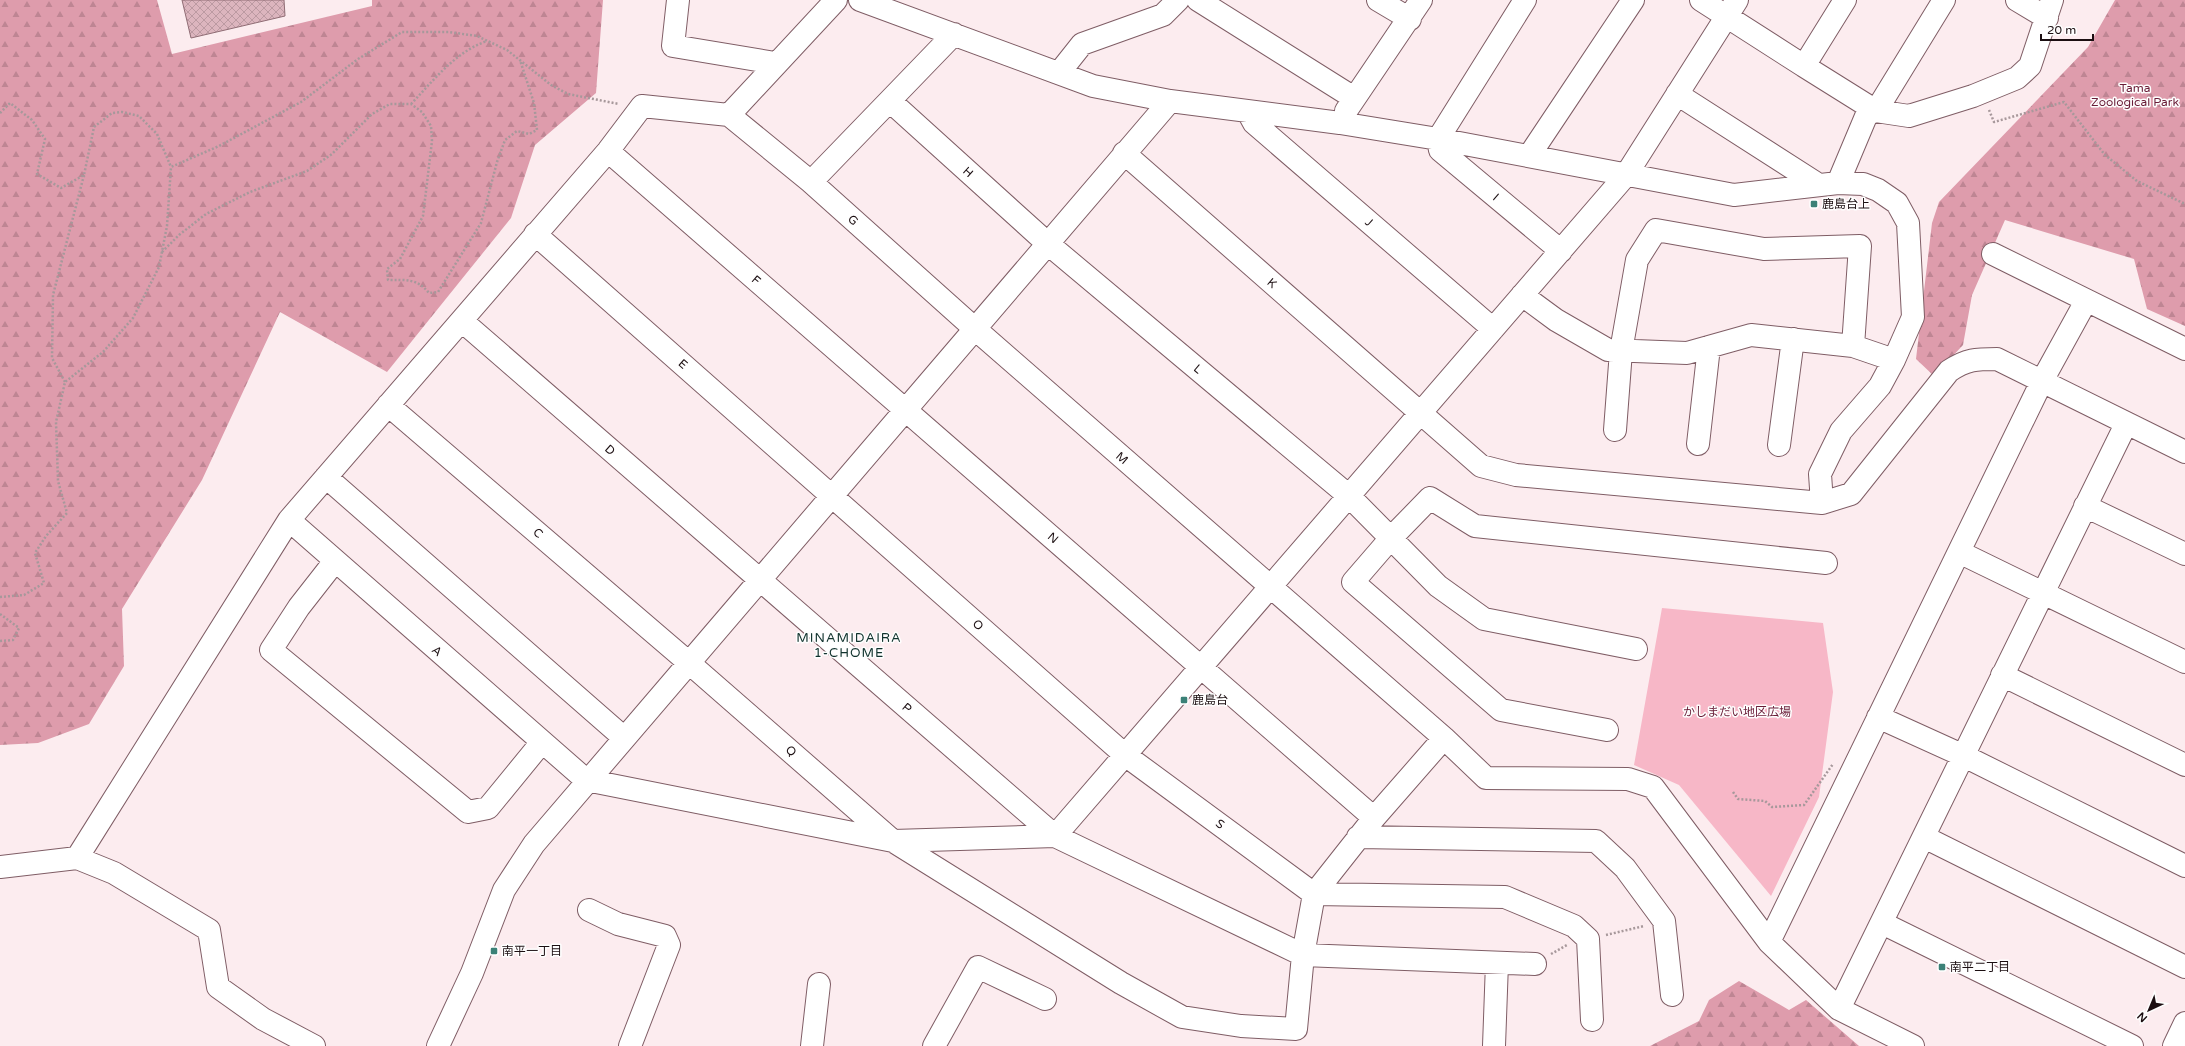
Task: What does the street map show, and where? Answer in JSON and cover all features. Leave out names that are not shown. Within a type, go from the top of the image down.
[{"type":"street","points":[[678,0],[673,46],[776,63]]},
{"type":"street","points":[[77,858],[289,520],[608,151],[642,106],[729,114],[836,0]]},
{"type":"street","points":[[860,0],[1093,86],[1170,101],[1340,123],[1438,139],[1734,195],[1828,184],[1864,184],[1878,190],[1897,203],[1908,223],[1913,317],[1894,360],[1880,386],[1841,431],[1820,474],[1822,503],[1851,494],[1949,371],[1962,362],[1973,360],[1997,359],[2185,452]]},
{"type":"street","points":[[1059,73],[1082,44],[1163,15],[1178,0]]},
{"type":"street","points":[[1198,0],[1354,98]]},
{"type":"street","points":[[1378,0],[1410,19]]},
{"type":"street","points":[[1340,123],[1354,98],[1410,19],[1421,0]]},
{"type":"street","points":[[1438,139],[1525,0]]},
{"type":"street","points":[[1529,156],[1633,0]]},
{"type":"street","points":[[1701,0],[1732,8],[1804,66],[1876,111],[1909,116],[1973,96],[2017,78],[2030,66],[2050,9],[2017,0]]},
{"type":"street","points":[[1804,66],[1845,0]]},
{"type":"street","points":[[1828,184],[1867,114],[1876,111],[1944,0]]},
{"type":"street","points":[[1055,836],[1626,175],[1732,8]]},
{"type":"street","points":[[812,182],[954,34]]},
{"type":"street","points":[[1677,94],[1828,184]]},
{"type":"street","name":"H","points":[[890,101],[1047,243]]},
{"type":"street","points":[[438,1046],[472,973],[510,880],[534,844],[586,780],[1170,101]]},
{"type":"street","name":"J","points":[[1248,112],[1254,123],[1493,329]]},
{"type":"street","name":"G","points":[[729,114],[812,182],[974,328]]},
{"type":"street","name":"I","points":[[1438,139],[1440,150],[1561,251]]},
{"type":"street","name":"F","points":[[608,151],[904,409]]},
{"type":"street","name":"K","points":[[1124,153],[1481,466],[1516,475],[1822,503]]},
{"type":"street","points":[[1615,430],[1621,350],[1637,260],[1656,230],[1764,249],[1860,246],[1853,346]]},
{"type":"street","name":"E","points":[[535,234],[831,495]]},
{"type":"street","name":"L","points":[[1047,243],[1348,496],[1438,586],[1484,619],[1636,649]]},
{"type":"street","points":[[1993,254],[2185,349]]},
{"type":"street","points":[[1522,295],[1556,320],[1608,350],[1687,353],[1751,335],[1853,346],[1894,360]]},
{"type":"street","points":[[1769,942],[2042,380],[2086,301]]},
{"type":"street","name":"D","points":[[462,321],[759,579]]},
{"type":"street","name":"M","points":[[974,328],[1270,588],[1444,738],[1486,778],[1628,779],[1653,786],[1769,942],[1839,1009],[1913,1046]]},
{"type":"street","points":[[1779,445],[1793,339]]},
{"type":"street","points":[[1698,444],[1709,347]]},
{"type":"street","name":"C","points":[[388,405],[688,662]]},
{"type":"street","name":"N","points":[[904,409],[1374,818]]},
{"type":"street","points":[[1839,1009],[2126,424]]},
{"type":"street","points":[[326,477],[624,737]]},
{"type":"street","name":"O","points":[[831,495],[1125,755]]},
{"type":"street","points":[[1607,730],[1501,710],[1353,582],[1391,538],[1430,498],[1475,526],[1826,563]]},
{"type":"street","points":[[2085,506],[2185,554]]},
{"type":"street","name":"A","points":[[289,520],[586,780]]},
{"type":"street","points":[[1959,552],[2185,662]]},
{"type":"street","points":[[335,561],[299,607],[271,650],[468,812],[488,808],[542,742]]},
{"type":"street","name":"P","points":[[759,579],[1055,836]]},
{"type":"street","name":"Q","points":[[688,662],[893,841]]},
{"type":"street","points":[[2002,676],[2185,764]]},
{"type":"street","points":[[1878,717],[1964,756],[2185,866]]},
{"type":"street","points":[[893,841],[1121,983],[1182,1017],[1241,1026],[1296,1029],[1303,955],[1314,894],[1358,837],[1444,738]]},
{"type":"street","name":"S","points":[[1125,755],[1314,894]]},
{"type":"street","points":[[586,780],[893,841],[1055,836],[1303,955],[1535,964]]},
{"type":"street","points":[[1358,837],[1596,841],[1625,868],[1664,921],[1672,995]]},
{"type":"street","points":[[1924,837],[2185,967]]},
{"type":"street","points":[[0,867],[77,858],[114,873],[209,930],[218,987],[263,1019],[314,1046]]},
{"type":"street","points":[[1314,894],[1505,897],[1574,926],[1587,937],[1592,1020]]},
{"type":"street","points":[[589,910],[618,924],[665,936],[669,945],[630,1046]]},
{"type":"street","points":[[1882,923],[2132,1046]]},
{"type":"street","points":[[1494,1046],[1497,962]]},
{"type":"street","points":[[934,1046],[978,966],[1045,999]]},
{"type":"street","points":[[812,1046],[819,984]]},
{"type":"street","points":[[2174,1046],[2185,1023]]},
{"type":"path","points":[[171,167],[243,134],[301,102],[358,59],[402,32],[449,32],[477,36],[507,50],[551,85],[568,94],[607,102],[642,106]]},
{"type":"path","points":[[411,104],[448,65],[472,46],[487,41]]},
{"type":"path","points":[[162,253],[179,235],[206,214],[250,192],[307,171],[332,154],[372,114],[390,104],[411,104],[422,112],[431,126],[432,141],[423,216],[400,259],[387,269],[388,280],[412,279],[423,286],[429,293],[438,292],[481,223],[497,162],[505,140],[517,130],[529,134],[537,130],[534,103],[520,60]]},
{"type":"path","points":[[1973,96],[1979,105],[1987,104],[1994,122],[2064,102],[2105,155],[2137,181],[2185,204]]},
{"type":"path","points":[[0,113],[10,103],[32,120],[45,139],[37,174],[61,188],[84,174]]},
{"type":"path","points":[[0,597],[24,595],[44,582],[35,553],[46,536],[67,513],[58,481],[56,422],[65,382],[103,352],[134,318],[159,267],[167,226],[171,167],[157,134],[139,116],[122,112],[112,113],[94,127],[84,174],[53,295],[52,358],[65,382]]},
{"type":"path","points":[[0,614],[19,628],[13,640],[0,641]]},
{"type":"path","points":[[1733,792],[1738,799],[1765,802],[1772,807],[1804,805],[1836,758]]},
{"type":"path","points":[[1535,964],[1587,937],[1664,921]]},
{"type":"green space","points":[[0,0],[157,0],[172,54],[372,6],[372,0],[603,0],[596,93],[535,145],[511,218],[387,372],[280,312],[202,480],[122,609],[124,666],[89,724],[38,743],[0,745]]},
{"type":"green space","name":"Tama Zoological Park","points":[[2115,0],[2185,0],[2185,326],[2147,309],[2134,259],[2005,220],[1972,295],[1963,345],[1934,376],[1916,359],[1932,223],[1939,202],[2088,47]]},
{"type":"green space","name":"かしまだい地区広場","points":[[1662,608],[1823,623],[1833,692],[1819,797],[1771,896],[1679,785],[1634,765]]},
{"type":"green space","points":[[1739,981],[1789,1010],[1806,1000],[1859,1046],[1650,1046],[1699,1021],[1709,1000]]},
{"type":"building","points":[[182,0],[284,0],[285,16],[191,38]]},
{"type":"place","name":"鹿島台上","points":[[1814,204]]},
{"type":"place","name":"鹿島台","points":[[1184,700]]},
{"type":"place","name":"南平一丁目","points":[[494,951]]},
{"type":"place","name":"南平二丁目","points":[[1942,967]]},
{"type":"district","name":"MINAMIDAIRA 1-CHOME","points":[[849,644]]}]
